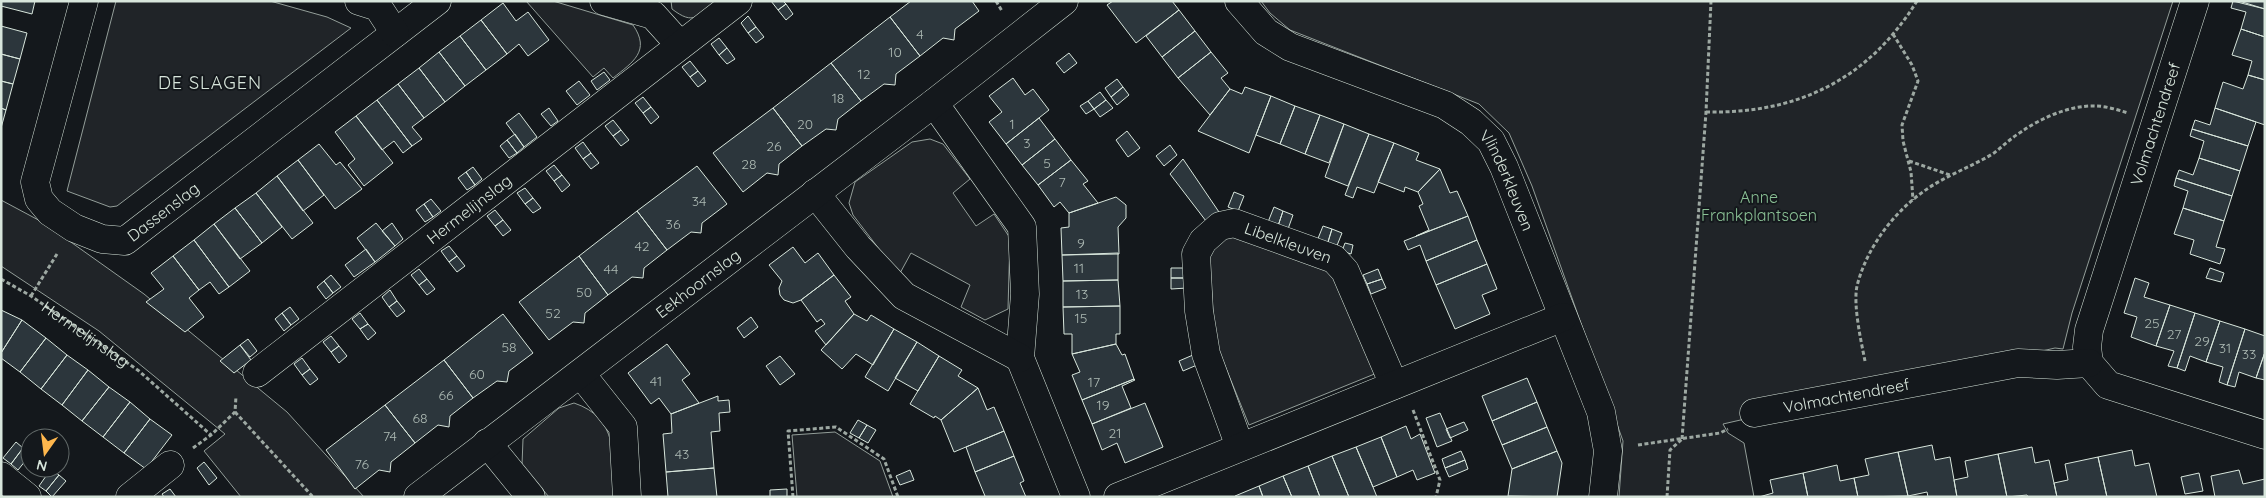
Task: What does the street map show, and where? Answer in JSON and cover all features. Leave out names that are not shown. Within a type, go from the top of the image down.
[{"type":"street","name":"Dassenslag","points":[[84,1],[35,182],[39,199],[50,212],[74,228],[102,239],[125,241],[437,1]]},
{"type":"street","points":[[359,1],[378,6],[395,33]]},
{"type":"street","points":[[604,1],[655,8],[680,46]]},
{"type":"street","name":"Hermelijnslag","points":[[257,373],[738,1]]},
{"type":"street","name":"Eekhoornslag","points":[[418,497],[934,103],[1064,1]]},
{"type":"street","name":"Vlinderkleuven","points":[[1239,1],[1266,32],[1290,47],[1445,105],[1471,122],[1491,141],[1504,167],[1601,412],[1608,451],[1603,497]]},
{"type":"street","name":"Volmachtendreef","points":[[1754,413],[2018,363],[2057,365],[2089,363],[2086,346],[2089,330],[2195,1]]},
{"type":"street","points":[[934,103],[1022,227],[1025,294],[1020,358],[1076,497]]},
{"type":"street","points":[[816,193],[858,247],[904,296],[1020,358]]},
{"type":"street","name":"Libelkleuven","points":[[1240,447],[1206,354],[1199,311],[1196,254],[1203,241],[1220,226],[1234,223],[1334,259],[1345,271],[1398,383]]},
{"type":"street","points":[[1118,497],[1564,317]]},
{"type":"street","points":[[2089,363],[2108,385],[2265,435]]},
{"type":"street","points":[[581,374],[623,427],[627,497]]},
{"type":"street","points":[[487,443],[531,497]]},
{"type":"street","points":[[130,497],[170,465]]},
{"type":"street","points":[[1,476],[27,497]]},
{"type":"path","points":[[1667,497],[1670,450],[1682,439],[1706,112],[1711,1]]},
{"type":"path","points":[[1706,112],[1751,111],[1777,107],[1817,92],[1858,68],[1876,53],[1893,34],[1917,1]]},
{"type":"path","points":[[1893,34],[1912,65],[1918,81],[1902,125],[1913,200]]},
{"type":"path","points":[[1870,391],[1858,329],[1857,287],[1873,246],[1888,226],[1913,200],[1950,175],[1994,152],[2022,131],[2048,117],[2073,109],[2095,106],[2156,120]]},
{"type":"path","points":[[1908,161],[1950,175]]},
{"type":"path","points":[[31,296],[74,228]]},
{"type":"path","name":"Hermelijnslag","points":[[1,279],[31,296],[139,371],[211,434]]},
{"type":"path","points":[[170,465],[211,434],[235,412],[237,396],[257,373]]},
{"type":"path","points":[[1398,383],[1440,480],[1436,497]]},
{"type":"path","points":[[235,412],[313,497]]},
{"type":"path","points":[[1608,451],[1627,446],[1720,433],[1754,413]]},
{"type":"path","points":[[793,497],[788,431],[836,427],[884,459],[898,497]]},
{"type":"green space","points":[[116,1],[270,1],[327,17],[351,28],[117,206],[110,207],[67,191]]},
{"type":"green space","points":[[526,1],[553,1],[633,25],[638,34],[640,49],[633,61],[613,78],[604,68],[593,77]]},
{"type":"green space","points":[[671,1],[717,1],[700,15],[691,18],[679,14],[672,9]]},
{"type":"green space","name":"Anne Frankplantsoen","points":[[1261,1],[2173,1],[2072,313],[2063,349],[2055,348],[1723,424],[1728,433],[1744,443],[1754,497],[1619,497],[1623,441],[1532,186],[1509,133],[1479,104],[1290,30],[1270,13]]},
{"type":"green space","points":[[930,139],[943,144],[970,179],[953,193],[976,226],[994,214],[1010,238],[1008,309],[985,320],[961,307],[970,285],[911,253],[899,275],[853,215],[849,203],[855,182],[912,142]]},
{"type":"green space","points":[[1,200],[44,223],[144,294],[287,412],[364,497],[241,497],[204,451],[225,434],[99,331],[1,266]]},
{"type":"green space","points":[[1237,236],[1328,271],[1336,279],[1377,373],[1249,425],[1215,341],[1209,252],[1227,237]]},
{"type":"green space","points":[[574,403],[589,410],[599,418],[606,429],[613,453],[616,497],[549,497],[522,465],[523,439],[559,408]]},
{"type":"green space","points":[[835,432],[880,461],[893,497],[797,497],[792,435]]},
{"type":"building","points":[[1,1],[35,1],[32,14],[1,6]]},
{"type":"building","points":[[771,1],[783,1],[786,4],[778,10]]},
{"type":"building","points":[[911,1],[972,1],[979,11],[955,29],[954,40],[943,38],[920,56],[890,17]]},
{"type":"building","points":[[1113,1],[1172,1],[1179,10],[1136,43],[1107,5]]},
{"type":"building","points":[[2233,1],[2265,9],[2265,37],[2241,29],[2246,12],[2231,8]]},
{"type":"building","points":[[2239,1],[2265,1],[2265,9]]},
{"type":"building","points":[[503,3],[516,21],[528,12],[549,40],[528,56],[519,44],[507,54],[481,20]]},
{"type":"building","points":[[786,4],[793,14],[786,20],[778,10]]},
{"type":"building","points":[[1179,10],[1195,31],[1162,57],[1146,36]]},
{"type":"building","points":[[748,16],[756,27],[748,33],[741,23]]},
{"type":"building","points":[[890,17],[920,56],[896,74],[895,85],[884,84],[861,101],[831,63]]},
{"type":"building","points":[[481,20],[507,54],[486,70],[460,36]]},
{"type":"building","points":[[1,26],[27,33],[20,59],[1,54]]},
{"type":"building","points":[[756,27],[764,37],[756,43],[748,33]]},
{"type":"building","points":[[2241,29],[2265,37],[2265,80],[2248,75],[2252,61],[2232,55]]},
{"type":"building","points":[[1195,31],[1211,52],[1178,78],[1162,57]]},
{"type":"building","points":[[460,36],[486,70],[465,86],[439,52]]},
{"type":"building","points":[[719,38],[727,48],[719,55],[711,44]]},
{"type":"building","points":[[727,48],[735,59],[727,64],[719,55]]},
{"type":"building","points":[[439,52],[465,86],[445,102],[419,68]]},
{"type":"building","points":[[1211,52],[1228,73],[1221,78],[1230,89],[1210,115],[1178,78]]},
{"type":"building","points":[[1069,53],[1077,63],[1064,73],[1056,63]]},
{"type":"building","points":[[1,54],[20,59],[13,84],[1,81]]},
{"type":"building","points":[[690,61],[698,71],[690,77],[682,67]]},
{"type":"building","points":[[831,63],[861,101],[838,119],[836,130],[826,129],[802,146],[773,108]]},
{"type":"building","points":[[419,68],[445,102],[424,118],[398,84]]},
{"type":"building","points":[[698,71],[706,81],[698,87],[690,77]]},
{"type":"building","points":[[604,72],[610,80],[597,90],[591,81]]},
{"type":"building","points":[[2248,75],[2265,80],[2265,125],[2215,108],[2223,82],[2243,89]]},
{"type":"building","points":[[1013,78],[1025,95],[1033,89],[1049,110],[1006,144],[989,122],[1002,112],[989,96]]},
{"type":"building","points":[[1117,79],[1123,87],[1111,97],[1105,88]]},
{"type":"building","points":[[1,81],[13,84],[6,110],[1,108]]},
{"type":"building","points":[[579,81],[590,95],[577,105],[566,91]]},
{"type":"building","points":[[398,84],[424,118],[412,127],[422,139],[412,146],[377,100]]},
{"type":"building","points":[[1123,87],[1129,95],[1117,105],[1111,97]]},
{"type":"building","points":[[1245,87],[1271,96],[1249,153],[1198,131],[1230,89],[1242,94]]},
{"type":"building","points":[[1100,92],[1106,100],[1094,109],[1088,101]]},
{"type":"building","points":[[1271,96],[1295,106],[1280,144],[1256,135]]},
{"type":"building","points":[[643,97],[651,107],[643,113],[635,103]]},
{"type":"building","points":[[377,100],[412,146],[403,153],[394,141],[382,150],[356,116]]},
{"type":"building","points":[[1106,100],[1113,108],[1100,117],[1094,109]]},
{"type":"building","points":[[1088,101],[1094,109],[1086,114],[1080,106]]},
{"type":"building","points":[[1295,106],[1320,115],[1305,154],[1280,144]]},
{"type":"building","points":[[651,107],[659,117],[651,124],[643,113]]},
{"type":"building","points":[[1,108],[6,110],[1,128]]},
{"type":"building","points":[[549,108],[558,121],[551,126],[541,114]]},
{"type":"building","points":[[773,108],[802,146],[779,164],[778,175],[767,173],[743,192],[713,153]]},
{"type":"building","points":[[2215,108],[2256,122],[2248,146],[2192,129],[2195,120],[2210,125]]},
{"type":"building","points":[[519,113],[537,137],[524,147],[506,123]]},
{"type":"building","points":[[1320,115],[1344,124],[1329,163],[1305,154]]},
{"type":"building","points":[[356,116],[393,163],[364,186],[348,165],[355,159],[335,132]]},
{"type":"building","points":[[1039,118],[1055,139],[1022,165],[1006,144]]},
{"type":"building","points":[[613,120],[621,130],[613,136],[605,126]]},
{"type":"building","points":[[1344,124],[1369,134],[1348,186],[1325,177]]},
{"type":"building","points":[[2192,129],[2248,146],[2240,171],[2199,158],[2204,141],[2190,136]]},
{"type":"building","points":[[621,130],[629,140],[621,146],[613,136]]},
{"type":"building","points":[[1127,131],[1140,148],[1128,157],[1116,140]]},
{"type":"building","points":[[515,134],[524,147],[517,153],[507,140]]},
{"type":"building","points":[[1369,134],[1394,143],[1374,193],[1357,187],[1353,198],[1345,195]]},
{"type":"building","points":[[1055,139],[1071,160],[1038,185],[1022,165]]},
{"type":"building","points":[[507,140],[517,153],[509,158],[500,146]]},
{"type":"building","points":[[583,142],[591,153],[583,159],[575,148]]},
{"type":"building","points":[[1394,143],[1419,153],[1416,160],[1440,169],[1418,192],[1405,187],[1404,192],[1378,182]]},
{"type":"building","points":[[319,144],[336,165],[340,162],[362,189],[335,209],[298,160]]},
{"type":"building","points":[[1170,145],[1177,155],[1164,166],[1156,156]]},
{"type":"building","points":[[591,153],[599,163],[591,169],[583,159]]},
{"type":"building","points":[[2199,158],[2240,171],[2232,196],[2176,178],[2179,170],[2193,175]]},
{"type":"building","points":[[1183,159],[1221,215],[1206,221],[1170,174]]},
{"type":"building","points":[[298,160],[324,195],[303,211],[277,176]]},
{"type":"building","points":[[1071,160],[1088,181],[1083,184],[1098,203],[1069,213],[1060,202],[1054,207],[1038,185]]},
{"type":"building","points":[[554,165],[562,175],[554,181],[546,171]]},
{"type":"building","points":[[697,166],[727,204],[702,223],[701,233],[691,232],[667,250],[637,211]]},
{"type":"building","points":[[473,167],[482,179],[475,185],[466,172]]},
{"type":"building","points":[[1440,169],[1450,193],[1457,191],[1468,216],[1416,236],[1429,230],[1419,206],[1423,204],[1418,192]]},
{"type":"building","points":[[466,172],[475,185],[467,190],[458,178]]},
{"type":"building","points":[[562,175],[570,185],[562,192],[554,181]]},
{"type":"building","points":[[277,176],[313,223],[292,239],[256,193]]},
{"type":"building","points":[[2176,178],[2232,196],[2224,221],[2183,208],[2188,191],[2174,186]]},
{"type":"building","points":[[525,188],[533,198],[525,204],[517,193]]},
{"type":"building","points":[[1234,192],[1244,196],[1238,211],[1228,207]]},
{"type":"building","points":[[256,193],[282,227],[262,243],[235,208]]},
{"type":"building","points":[[1116,197],[1126,205],[1126,218],[1118,227],[1119,254],[1062,255],[1061,228],[1069,227],[1069,213]]},
{"type":"building","points":[[533,198],[541,208],[533,213],[525,204]]},
{"type":"building","points":[[431,199],[441,211],[433,217],[424,204]]},
{"type":"building","points":[[424,204],[433,217],[425,222],[416,210]]},
{"type":"building","points":[[1274,207],[1283,211],[1278,226],[1268,222]]},
{"type":"building","points":[[235,208],[262,243],[240,259],[214,224]]},
{"type":"building","points":[[2183,208],[2224,221],[2216,247],[2225,249],[2220,264],[2190,254],[2194,240],[2174,234]]},
{"type":"building","points":[[495,210],[503,220],[495,226],[487,216]]},
{"type":"building","points":[[637,211],[667,250],[644,268],[643,278],[632,277],[608,295],[579,256]]},
{"type":"building","points":[[1283,211],[1293,215],[1288,229],[1278,226]]},
{"type":"building","points":[[1468,216],[1477,240],[1426,261],[1420,245],[1408,250],[1404,241]]},
{"type":"building","points":[[503,220],[511,230],[503,236],[495,226]]},
{"type":"building","points":[[376,223],[395,246],[375,262],[357,238]]},
{"type":"building","points":[[392,223],[403,239],[395,246],[382,231]]},
{"type":"building","points":[[214,224],[250,271],[229,287],[194,240]]},
{"type":"building","points":[[1323,226],[1332,229],[1327,245],[1317,241]]},
{"type":"building","points":[[1332,229],[1342,233],[1336,248],[1327,245]]},
{"type":"building","points":[[194,240],[229,287],[219,294],[210,282],[199,290],[173,256]]},
{"type":"building","points":[[1477,240],[1487,264],[1436,285],[1426,261]]},
{"type":"building","points":[[1345,243],[1353,245],[1351,254],[1342,251]]},
{"type":"building","points":[[449,246],[457,256],[449,262],[441,251]]},
{"type":"building","points":[[793,247],[805,263],[818,253],[834,275],[801,300],[793,303],[784,300],[780,295],[779,288],[782,281],[769,265]]},
{"type":"building","points":[[366,249],[375,262],[354,277],[345,265]]},
{"type":"building","points":[[1118,253],[1118,280],[1063,281],[1062,255]]},
{"type":"building","points":[[173,256],[199,290],[189,298],[204,317],[185,332],[146,302],[164,289],[151,273]]},
{"type":"building","points":[[457,256],[465,266],[457,272],[449,262]]},
{"type":"building","points":[[579,256],[608,295],[585,313],[584,323],[573,322],[549,340],[519,302]]},
{"type":"building","points":[[1487,264],[1497,289],[1482,295],[1490,314],[1455,329],[1436,285]]},
{"type":"building","points":[[1171,268],[1186,268],[1187,278],[1171,278]]},
{"type":"building","points":[[2210,268],[2224,273],[2221,282],[2206,278]]},
{"type":"building","points":[[419,269],[427,279],[419,285],[411,275]]},
{"type":"building","points":[[1378,269],[1382,279],[1367,284],[1363,275]]},
{"type":"building","points":[[331,275],[341,287],[333,293],[324,281]]},
{"type":"building","points":[[834,275],[851,297],[845,301],[854,314],[826,345],[815,331],[825,324],[821,319],[817,322],[801,300]]},
{"type":"building","points":[[1171,278],[1187,278],[1187,288],[1171,289]]},
{"type":"building","points":[[2135,278],[2149,283],[2144,297],[2170,305],[2156,346],[2131,337],[2137,317],[2124,313]]},
{"type":"building","points":[[427,279],[435,289],[427,295],[419,285]]},
{"type":"building","points":[[1382,279],[1386,288],[1371,294],[1367,284]]},
{"type":"building","points":[[1118,280],[1120,306],[1063,307],[1063,281]]},
{"type":"building","points":[[324,281],[333,293],[326,299],[317,287]]},
{"type":"building","points":[[390,290],[397,301],[389,307],[382,297]]},
{"type":"building","points":[[397,301],[405,311],[397,317],[389,307]]},
{"type":"building","points":[[2170,305],[2195,313],[2177,368],[2168,366],[2174,351],[2156,346]]},
{"type":"building","points":[[1120,306],[1120,334],[1116,334],[1116,344],[1072,354],[1072,334],[1064,334],[1063,307]]},
{"type":"building","points":[[290,307],[299,319],[291,325],[282,313]]},
{"type":"building","points":[[1,310],[22,320],[1,353]]},
{"type":"building","points":[[282,313],[291,325],[284,331],[275,319]]},
{"type":"building","points":[[360,313],[368,324],[360,329],[352,319]]},
{"type":"building","points":[[2195,313],[2220,321],[2206,362],[2190,356],[2185,371],[2177,368]]},
{"type":"building","points":[[503,314],[533,353],[509,371],[507,382],[497,381],[473,398],[444,360]]},
{"type":"building","points":[[854,314],[867,321],[871,315],[894,329],[873,365],[856,354],[842,369],[821,350]]},
{"type":"building","points":[[751,317],[758,327],[744,338],[737,328]]},
{"type":"building","points":[[22,320],[46,338],[20,372],[1,358],[1,353]]},
{"type":"building","points":[[2220,321],[2245,329],[2227,385],[2219,382],[2223,367],[2206,362]]},
{"type":"building","points":[[368,324],[376,333],[368,340],[360,329]]},
{"type":"building","points":[[894,329],[917,342],[888,391],[865,377]]},
{"type":"building","points":[[2245,329],[2265,336],[2265,352],[2256,378],[2239,372],[2235,387],[2227,385]]},
{"type":"building","points":[[331,336],[339,346],[331,352],[323,342]]},
{"type":"building","points":[[46,338],[67,355],[41,389],[20,372]]},
{"type":"building","points":[[248,339],[257,351],[250,357],[240,345]]},
{"type":"building","points":[[917,342],[939,356],[918,391],[895,378]]},
{"type":"building","points":[[667,344],[690,374],[682,380],[699,403],[671,414],[659,398],[651,404],[628,373]]},
{"type":"building","points":[[1116,344],[1122,355],[1125,354],[1134,379],[1082,400],[1072,375],[1080,372],[1072,354]]},
{"type":"building","points":[[240,345],[251,360],[234,373],[220,361]]},
{"type":"building","points":[[339,346],[347,356],[339,363],[331,352]]},
{"type":"building","points":[[2265,352],[2265,380],[2256,378]]},
{"type":"building","points":[[67,355],[88,370],[62,405],[41,389]]},
{"type":"building","points":[[1193,355],[1197,365],[1183,371],[1179,361]]},
{"type":"building","points":[[780,356],[795,374],[780,385],[766,366]]},
{"type":"building","points":[[939,356],[962,370],[958,376],[978,388],[941,420],[910,404]]},
{"type":"building","points":[[302,358],[310,369],[302,375],[294,364]]},
{"type":"building","points":[[444,360],[473,398],[450,416],[449,427],[438,425],[415,443],[385,405]]},
{"type":"building","points":[[310,369],[318,379],[310,385],[302,375]]},
{"type":"building","points":[[88,370],[109,387],[82,421],[62,405]]},
{"type":"building","points":[[1527,378],[1537,402],[1492,421],[1482,396]]},
{"type":"building","points":[[1134,379],[1122,386],[1131,408],[1092,424],[1082,400]]},
{"type":"building","points":[[109,387],[130,402],[103,437],[82,421]]},
{"type":"building","points":[[978,388],[987,410],[994,407],[1004,431],[954,452],[941,420]]},
{"type":"building","points":[[718,396],[718,401],[729,400],[730,412],[719,413],[720,431],[711,432],[714,468],[666,472],[663,434],[672,433],[671,414]]},
{"type":"building","points":[[130,402],[150,419],[124,453],[103,437]]},
{"type":"building","points":[[1537,402],[1547,427],[1502,445],[1492,421]]},
{"type":"building","points":[[1145,403],[1163,447],[1125,463],[1117,443],[1102,450],[1092,424]]},
{"type":"building","points":[[385,405],[415,443],[391,462],[390,472],[379,470],[355,489],[326,450]]},
{"type":"building","points":[[1440,413],[1452,441],[1437,447],[1426,418]]},
{"type":"building","points":[[150,419],[172,435],[146,469],[124,453]]},
{"type":"building","points":[[858,420],[867,425],[859,438],[850,433]]},
{"type":"building","points":[[1464,422],[1468,430],[1450,438],[1446,429]]},
{"type":"building","points":[[867,425],[876,430],[868,443],[859,438]]},
{"type":"building","points":[[1406,426],[1411,439],[1420,434],[1435,473],[1417,480],[1413,470],[1397,477],[1381,437]]},
{"type":"building","points":[[1547,427],[1557,451],[1512,469],[1502,445]]},
{"type":"building","points":[[1004,431],[1014,456],[975,472],[966,447]]},
{"type":"building","points":[[1381,437],[1397,477],[1373,487],[1356,447]]},
{"type":"building","points":[[16,442],[20,445],[20,452],[11,464],[3,458]]},
{"type":"building","points":[[1932,445],[1935,460],[1950,457],[1957,497],[1928,497],[1927,492],[1908,496],[1898,452]]},
{"type":"building","points":[[1356,447],[1377,497],[1349,497],[1332,456]]},
{"type":"building","points":[[2032,447],[2035,463],[2049,460],[2057,497],[2028,497],[2027,495],[2007,497],[1998,454]]},
{"type":"building","points":[[2132,450],[2135,466],[2149,463],[2157,497],[2107,497],[2098,457]]},
{"type":"building","points":[[1461,451],[1465,460],[1445,468],[1442,459]]},
{"type":"building","points":[[1557,451],[1562,463],[1557,497],[1508,496],[1512,469]]},
{"type":"building","points":[[20,452],[20,468],[18,470],[11,464]]},
{"type":"building","points":[[1898,452],[1908,496],[1858,497],[1854,478],[1869,475],[1865,459]]},
{"type":"building","points":[[1998,454],[2007,497],[1957,497],[1954,480],[1968,477],[1965,461]]},
{"type":"building","points":[[1014,456],[1024,481],[1020,483],[1026,497],[982,497],[985,496],[975,472]]},
{"type":"building","points":[[1332,456],[1349,497],[1320,497],[1308,466]]},
{"type":"building","points":[[2098,457],[2107,497],[2057,497],[2054,483],[2068,480],[2065,464]]},
{"type":"building","points":[[1465,460],[1468,469],[1449,477],[1445,468]]},
{"type":"building","points":[[204,462],[217,478],[209,485],[197,468]]},
{"type":"building","points":[[1837,465],[1840,481],[1854,478],[1858,497],[1808,497],[1803,473]]},
{"type":"building","points":[[1308,466],[1320,497],[1292,497],[1283,476]]},
{"type":"building","points":[[714,468],[717,497],[668,497],[666,472]]},
{"type":"building","points":[[910,470],[914,480],[900,485],[896,476]]},
{"type":"building","points":[[2239,470],[2243,484],[2265,479],[2265,497],[2215,497],[2211,476]]},
{"type":"building","points":[[1803,473],[1808,497],[1759,497],[1773,493],[1770,480]]},
{"type":"building","points":[[2199,473],[2203,491],[2185,494],[2181,477]]},
{"type":"building","points":[[1283,476],[1292,497],[1263,497],[1259,486]]},
{"type":"building","points":[[45,478],[57,478],[46,491],[39,486]]},
{"type":"building","points":[[57,478],[62,478],[66,481],[52,497],[46,491]]},
{"type":"building","points":[[1259,486],[1263,497],[1235,497],[1235,496]]},
{"type":"building","points":[[170,489],[176,497],[164,497],[162,494]]},
{"type":"building","points":[[787,489],[787,497],[770,497],[770,490]]},
{"type":"district","name":"DE SLAGEN","points":[[210,83]]}]
